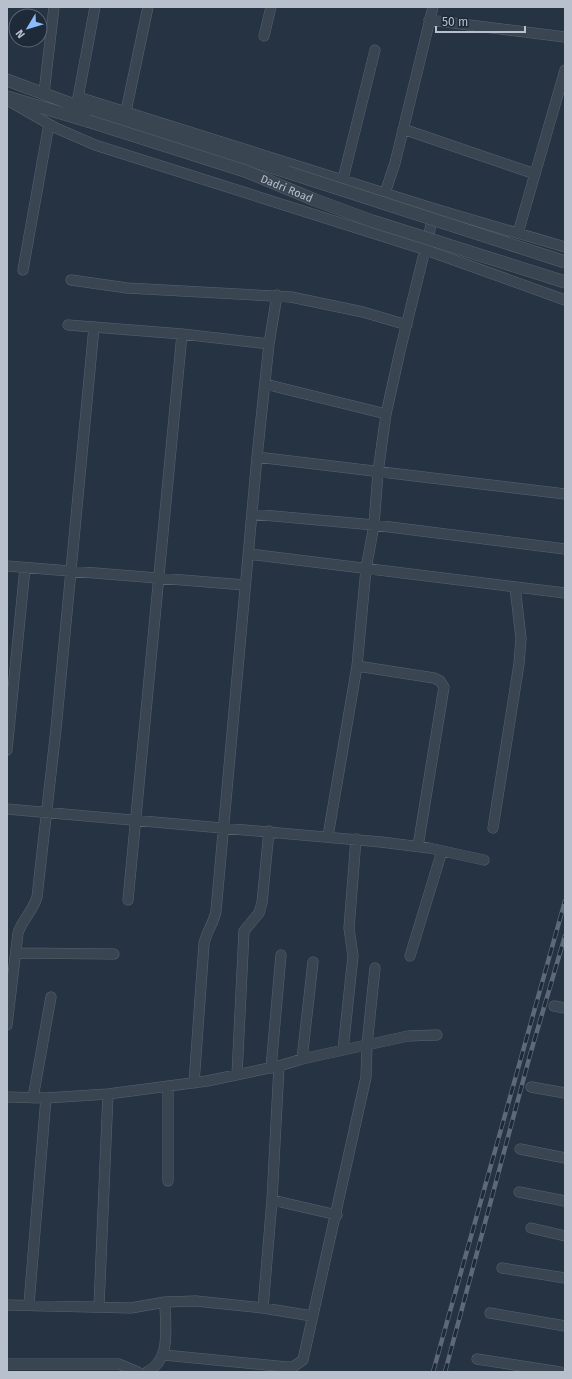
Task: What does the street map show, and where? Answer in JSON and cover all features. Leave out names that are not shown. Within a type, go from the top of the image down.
[{"type":"street","points":[[44,93],[54,7]]},
{"type":"street","points":[[95,7],[77,101],[126,111],[435,209],[565,247]]},
{"type":"street","points":[[126,111],[148,7]]},
{"type":"street","points":[[264,36],[271,7]]},
{"type":"street","points":[[385,193],[395,163],[402,129],[433,7]]},
{"type":"street","points":[[429,20],[565,37]]},
{"type":"street","points":[[343,179],[374,50]]},
{"type":"street","points":[[518,233],[565,70]]},
{"type":"street","name":"Dadri Road","points":[[7,80],[44,93],[77,101],[93,112],[287,172],[565,262]]},
{"type":"street","name":"Dadri Road","points":[[7,97],[245,171],[372,221],[565,282]]},
{"type":"street","points":[[7,100],[49,124],[95,145],[426,250],[565,300]]},
{"type":"street","points":[[23,270],[49,124]]},
{"type":"street","points":[[402,129],[535,174]]},
{"type":"street","points":[[328,836],[357,666],[366,569],[374,525],[378,472],[386,414],[435,209]]},
{"type":"street","points":[[71,280],[106,286],[153,290],[277,295],[363,312],[407,325]]},
{"type":"street","points":[[194,1083],[204,944],[206,935],[215,916],[257,457],[269,344],[277,295]]},
{"type":"street","points":[[68,325],[182,334],[269,344]]},
{"type":"street","points":[[7,1025],[20,925],[31,910],[37,897],[56,729],[94,328]]},
{"type":"street","points":[[128,900],[182,334]]},
{"type":"street","points":[[265,384],[386,414]]},
{"type":"street","points":[[257,457],[565,494]]},
{"type":"street","points":[[252,514],[374,525],[565,549]]},
{"type":"street","points":[[249,554],[565,593]]},
{"type":"street","points":[[7,566],[245,585]]},
{"type":"street","points":[[7,750],[25,568]]},
{"type":"street","points":[[493,828],[519,664],[521,638],[515,587]]},
{"type":"street","points":[[357,666],[434,678],[440,681],[444,687],[418,846]]},
{"type":"street","points":[[7,810],[328,836],[418,846],[484,860]]},
{"type":"street","points":[[237,1075],[244,931],[259,913],[262,903],[269,831]]},
{"type":"street","points":[[343,1050],[353,956],[349,928],[356,839]]},
{"type":"street","points":[[410,956],[442,851]]},
{"type":"street","points":[[16,953],[114,954]]},
{"type":"street","points":[[263,1308],[272,1200],[275,1067],[281,955]]},
{"type":"street","points":[[302,1059],[313,962]]},
{"type":"street","points":[[164,1354],[293,1367],[303,1360],[306,1352],[312,1316],[337,1214],[366,1077],[367,1045],[375,968]]},
{"type":"street","points":[[33,1098],[51,997]]},
{"type":"street","points":[[554,1006],[565,1008]]},
{"type":"street","points":[[7,1097],[46,1098],[108,1094],[194,1083],[275,1067],[302,1059],[408,1036],[437,1035]]},
{"type":"street","points":[[168,1086],[168,1181]]},
{"type":"street","points":[[531,1087],[565,1093]]},
{"type":"street","points":[[99,1306],[108,1094]]},
{"type":"street","points":[[29,1304],[46,1098]]},
{"type":"street","points":[[520,1149],[565,1158]]},
{"type":"street","points":[[520,1192],[565,1201]]},
{"type":"street","points":[[272,1200],[337,1214]]},
{"type":"street","points":[[531,1228],[565,1236]]},
{"type":"street","points":[[502,1268],[565,1278]]},
{"type":"street","points":[[7,1305],[29,1304],[131,1308],[165,1302],[196,1301],[263,1308],[312,1316]]},
{"type":"street","points":[[146,1372],[155,1368],[164,1354],[165,1302]]},
{"type":"street","points":[[490,1313],[565,1326]]},
{"type":"street","points":[[477,1359],[560,1372]]},
{"type":"street","points":[[7,1364],[50,1368],[119,1364],[138,1372]]},
{"type":"railway","points":[[433,1372],[565,901]]},
{"type":"railway","points":[[445,1372],[530,1055],[565,936]]}]
